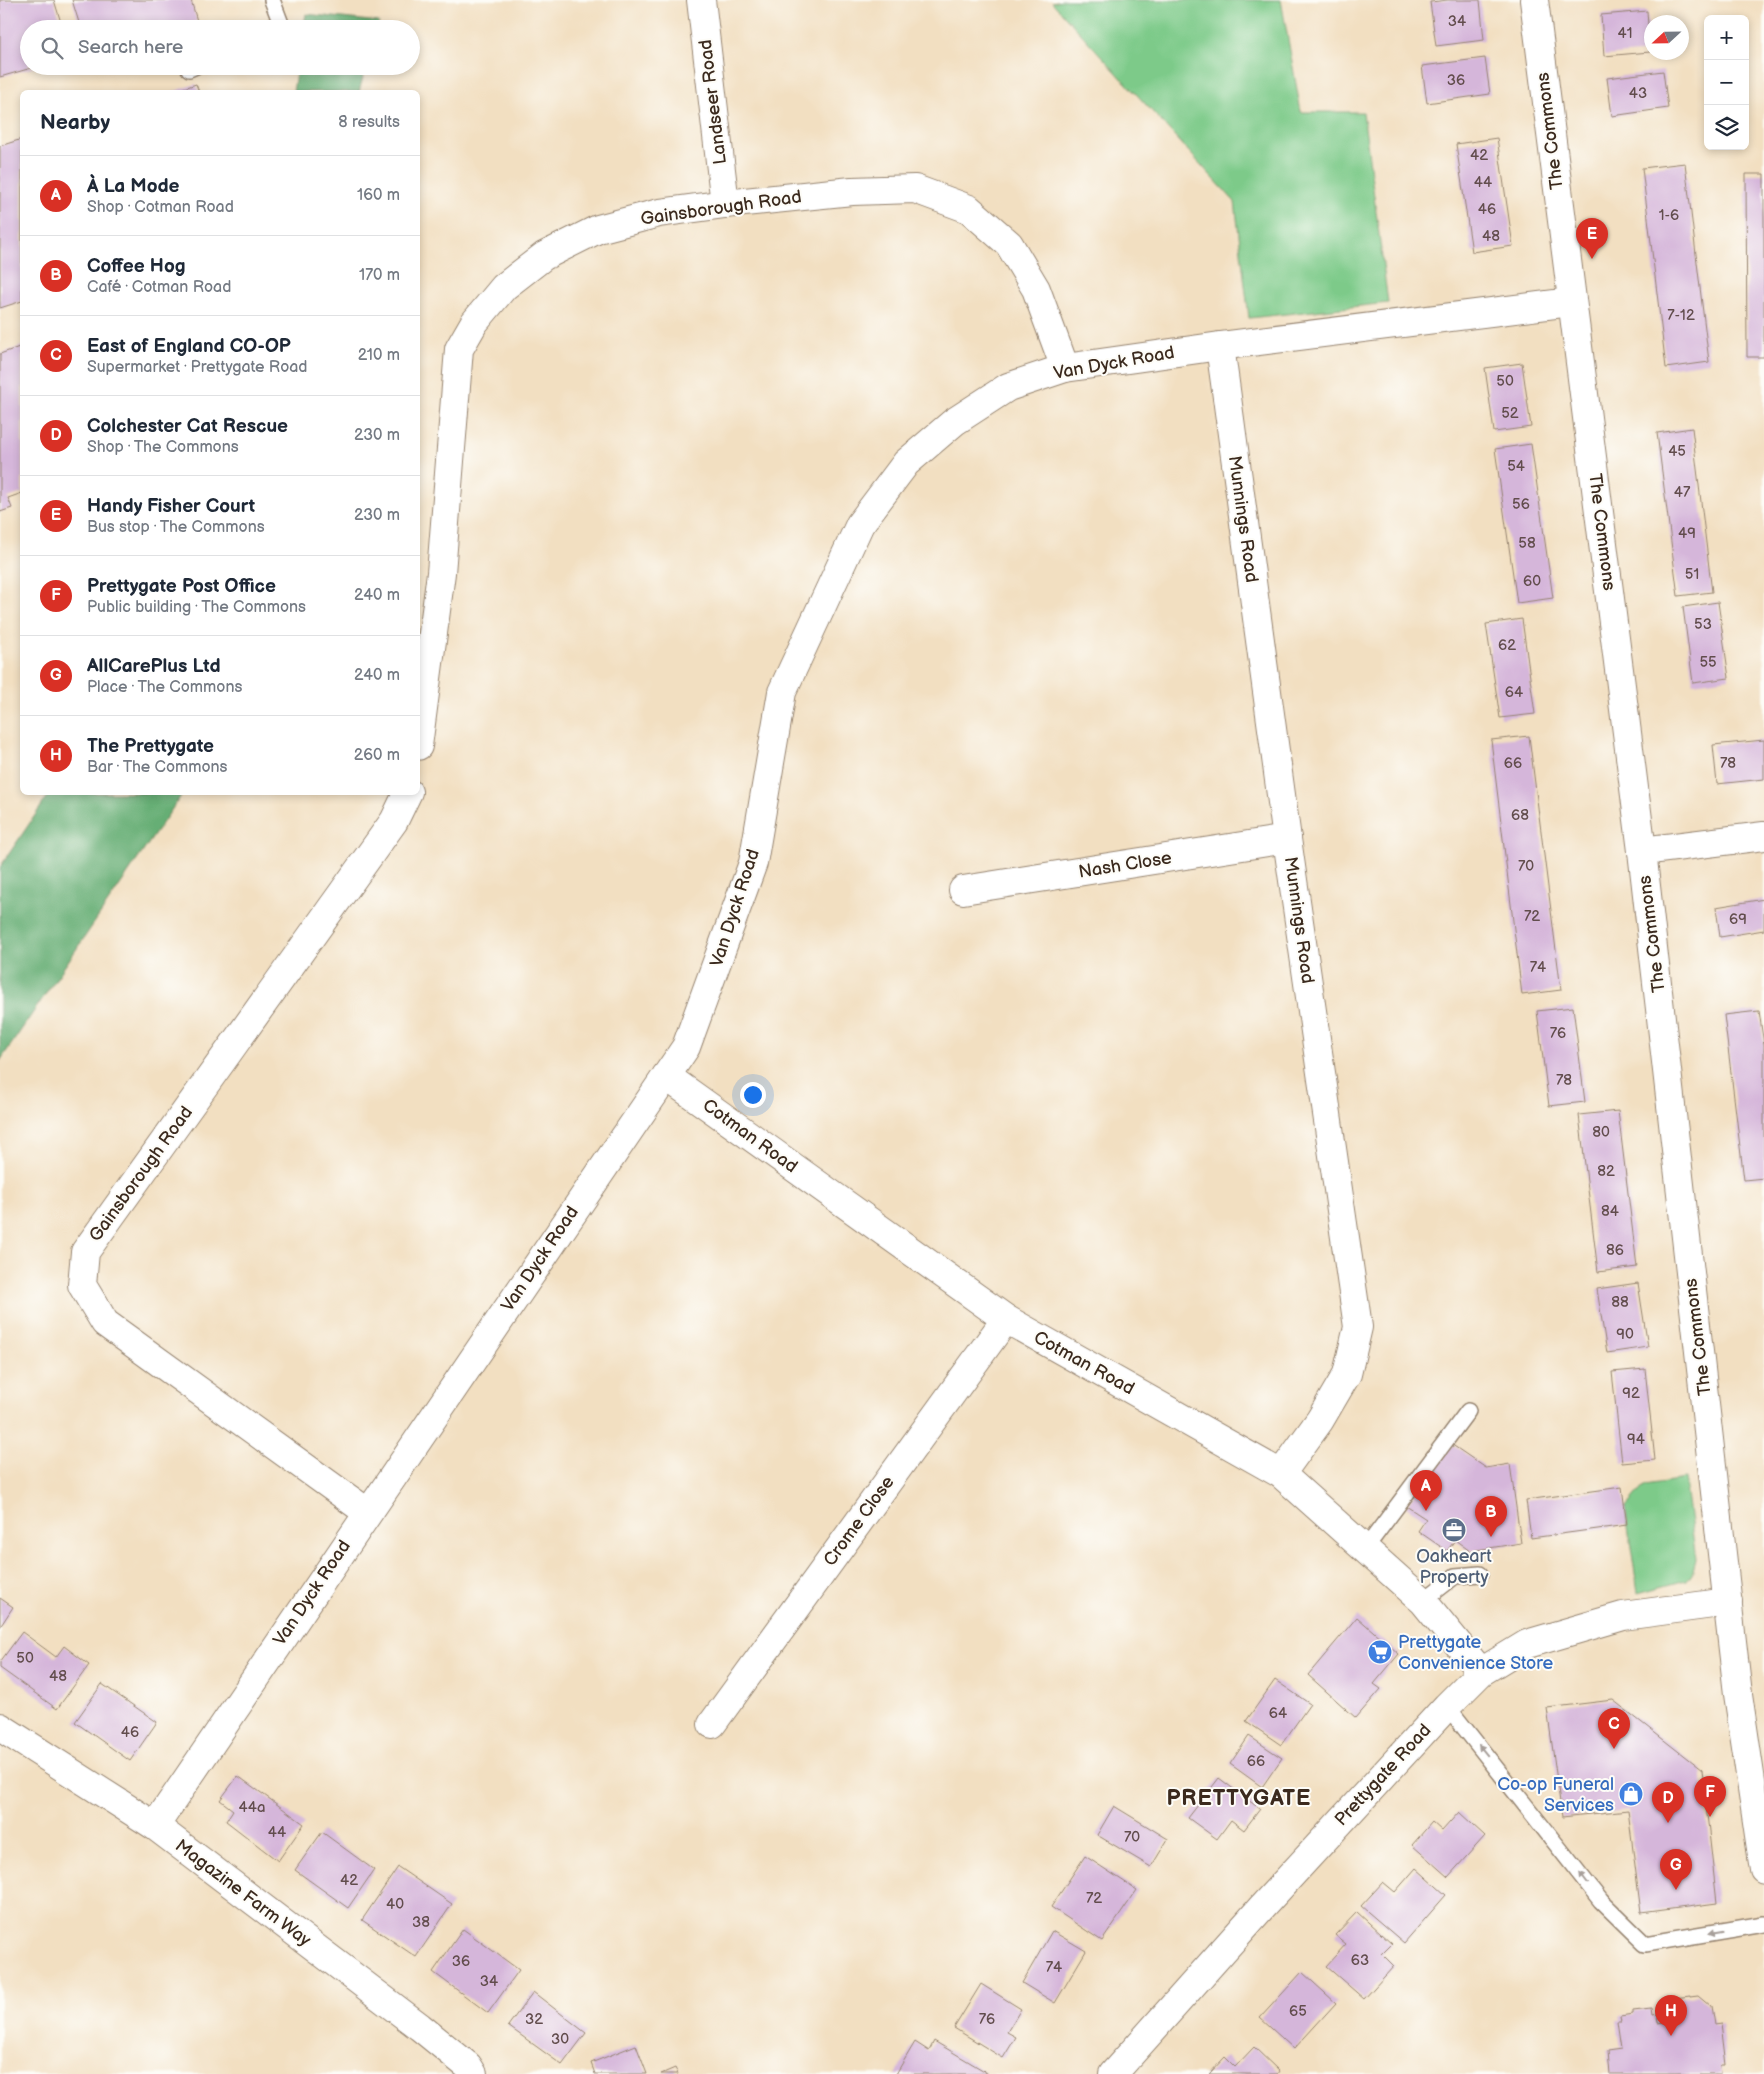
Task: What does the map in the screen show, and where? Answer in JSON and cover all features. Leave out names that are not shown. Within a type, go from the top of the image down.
[{"type":"street","name":"Landseer Road","points":[[701,0],[725,204]]},
{"type":"street","name":"The Commons","points":[[1534,0],[1642,851],[1728,1602],[1758,1782],[1764,1869]]},
{"type":"street","name":"Gainsborough Road","points":[[420,731],[441,573],[459,350],[474,323],[504,287],[538,261],[598,229],[659,213],[852,191],[915,189],[969,209],[1009,244],[1036,289],[1065,368]]},
{"type":"street","name":"Van Dyck Road","points":[[155,1826],[686,1046],[753,864],[782,692],[860,524],[906,463],[954,422],[1008,387],[1065,368],[1220,346],[1571,302]]},
{"type":"street","name":"Munnings Road","points":[[1220,346],[1287,839],[1358,1326],[1347,1374],[1320,1420],[1281,1474]]},
{"type":"street","name":"Gainsborough Road","points":[[367,1512],[105,1323],[82,1286],[85,1252],[394,820],[406,795]]},
{"type":"street","points":[[1642,851],[1764,836]]},
{"type":"street","name":"Nash Close","points":[[963,890],[1287,839]]},
{"type":"street","name":"Cotman Road","points":[[666,1076],[1006,1319],[1281,1474],[1423,1601],[1481,1672]]},
{"type":"street","name":"Crome Close","points":[[712,1724],[1006,1319]]},
{"type":"street","name":"Prettygate Road","points":[[1113,2074],[1262,1907],[1447,1706],[1481,1672],[1527,1644],[1623,1616],[1728,1602]]},
{"type":"street","name":"Magazine Farm Way","points":[[0,1727],[155,1826],[420,2027],[468,2066],[473,2074]]},
{"type":"lane","points":[[272,0],[280,20]]},
{"type":"lane","points":[[1365,1549],[1468,1411]]},
{"type":"lane","points":[[1423,1601],[1455,1576],[1480,1574]]},
{"type":"lane","points":[[1447,1706],[1601,1901],[1645,1944],[1764,1924]]},
{"type":"green space","points":[[1062,0],[1281,0],[1301,112],[1363,112],[1388,303],[1249,318],[1235,202],[1052,2]]},
{"type":"green space","points":[[306,14],[361,20],[305,20]]},
{"type":"green space","points":[[296,75],[364,75],[360,90],[293,90]]},
{"type":"green space","points":[[49,795],[182,795],[0,1061],[0,867]]},
{"type":"green space","points":[[1685,1479],[1696,1559],[1693,1570],[1686,1580],[1638,1593],[1625,1508],[1645,1485]]},
{"type":"building","points":[[0,0],[54,0],[60,20],[20,20],[20,71],[0,77]]},
{"type":"building","points":[[72,0],[191,0],[197,20],[78,20]]},
{"type":"building","points":[[1480,0],[1484,40],[1436,46],[1430,2]]},
{"type":"building","points":[[1647,11],[1647,15],[1644,15],[1644,53],[1604,56],[1601,15]]},
{"type":"building","points":[[1485,58],[1490,94],[1427,103],[1422,66]]},
{"type":"building","points":[[1663,71],[1668,108],[1612,116],[1607,78]]},
{"type":"building","points":[[196,84],[198,90],[178,90]]},
{"type":"building","points":[[1497,138],[1513,246],[1472,252],[1456,144]]},
{"type":"building","points":[[20,140],[20,302],[0,308],[0,146]]},
{"type":"building","points":[[1685,163],[1709,362],[1666,368],[1642,168]]},
{"type":"building","points":[[1746,174],[1764,174],[1764,357],[1747,357]]},
{"type":"building","points":[[20,347],[20,494],[8,498],[12,508],[0,512],[0,354]]},
{"type":"building","points":[[1522,363],[1531,427],[1494,432],[1485,368]]},
{"type":"building","points":[[1692,428],[1712,592],[1678,596],[1657,433]]},
{"type":"building","points":[[1531,444],[1553,598],[1517,603],[1495,449]]},
{"type":"building","points":[[1718,602],[1729,678],[1693,683],[1683,607]]},
{"type":"building","points":[[1522,619],[1535,714],[1500,718],[1486,624]]},
{"type":"building","points":[[1529,736],[1561,990],[1522,995],[1491,740]]},
{"type":"building","points":[[1764,740],[1764,779],[1717,784],[1713,745]]},
{"type":"building","points":[[1764,899],[1764,930],[1720,937],[1716,907]]},
{"type":"building","points":[[1573,1007],[1585,1102],[1549,1106],[1537,1011]]},
{"type":"building","points":[[1759,1011],[1764,1045],[1764,1178],[1744,1180],[1724,1015]]},
{"type":"building","points":[[1618,1111],[1637,1267],[1598,1272],[1579,1115]]},
{"type":"building","points":[[1638,1283],[1648,1347],[1607,1353],[1597,1289]]},
{"type":"building","points":[[1645,1369],[1655,1460],[1622,1463],[1612,1372]]},
{"type":"building","points":[[1451,1444],[1486,1468],[1510,1464],[1521,1543],[1470,1551],[1455,1540],[1447,1551],[1418,1531],[1426,1519],[1406,1506],[1435,1462],[1438,1464]]},
{"type":"building","points":[[1622,1487],[1627,1525],[1531,1538],[1526,1500]]},
{"type":"building","points":[[0,1598],[13,1607],[0,1627]]},
{"type":"building","points":[[1357,1617],[1399,1654],[1374,1684],[1381,1689],[1356,1718],[1308,1675]]},
{"type":"building","points":[[22,1632],[56,1657],[64,1646],[89,1665],[57,1709],[0,1668],[0,1662]]},
{"type":"building","points":[[1275,1680],[1310,1704],[1281,1745],[1246,1721]]},
{"type":"building","points":[[102,1684],[157,1722],[130,1761],[75,1722]]},
{"type":"building","points":[[1613,1700],[1702,1770],[1717,1903],[1641,1913],[1628,1810],[1562,1817],[1547,1708]]},
{"type":"building","points":[[1249,1736],[1282,1758],[1262,1787],[1230,1764]]},
{"type":"building","points":[[238,1776],[304,1824],[278,1861],[226,1821],[233,1810],[220,1800]]},
{"type":"building","points":[[1219,1778],[1260,1809],[1244,1830],[1231,1820],[1217,1839],[1188,1818]]},
{"type":"building","points":[[1114,1806],[1168,1839],[1151,1867],[1097,1835]]},
{"type":"building","points":[[1459,1812],[1485,1836],[1448,1877],[1412,1845],[1432,1822],[1442,1831]]},
{"type":"building","points":[[322,1832],[374,1870],[348,1908],[295,1870]]},
{"type":"building","points":[[1085,1856],[1137,1890],[1102,1941],[1051,1907]]},
{"type":"building","points":[[398,1867],[452,1904],[416,1957],[362,1920]]},
{"type":"building","points":[[1416,1868],[1446,1895],[1404,1943],[1361,1906],[1383,1882],[1395,1892]]},
{"type":"building","points":[[1357,1912],[1392,1944],[1382,1954],[1394,1966],[1364,1999],[1326,1966],[1346,1944],[1335,1935]]},
{"type":"building","points":[[463,1929],[519,1970],[488,2013],[433,1972]]},
{"type":"building","points":[[1052,1931],[1086,1951],[1055,2003],[1022,1983]]},
{"type":"building","points":[[1302,1972],[1336,2003],[1294,2049],[1260,2018]]},
{"type":"building","points":[[981,1984],[1021,2009],[1007,2032],[1016,2037],[1003,2058],[954,2028]]},
{"type":"building","points":[[533,1992],[586,2033],[562,2065],[508,2026]]},
{"type":"building","points":[[1698,1996],[1710,2006],[1713,2025],[1721,2024],[1726,2065],[1722,2065],[1723,2074],[1609,2074],[1607,2050],[1621,2048],[1617,2021],[1621,2021],[1620,2016],[1633,2014],[1633,2011],[1651,2009],[1652,2016],[1657,2015],[1658,2023],[1669,2021],[1666,2003],[1675,2002],[1675,1998]]},
{"type":"building","points":[[934,2041],[986,2072],[985,2074],[896,2074],[915,2042],[929,2051]]},
{"type":"building","points":[[636,2045],[647,2074],[595,2074],[591,2063]]},
{"type":"building","points":[[1254,2047],[1279,2071],[1277,2074],[1209,2074],[1225,2057],[1235,2067]]},
{"type":"building","points":[[675,2068],[678,2074],[661,2074]]},
{"type":"place","name":"Handy Fisher Court","points":[[1592,259]]},
{"type":"place","name":"À La Mode","points":[[1426,1511]]},
{"type":"place","name":"Oakheart Property","points":[[1454,1530]]},
{"type":"place","name":"Coffee Hog","points":[[1491,1537]]},
{"type":"place","name":"Prettygate Convenience Store","points":[[1380,1652]]},
{"type":"place","name":"East of England CO-OP","points":[[1614,1749]]},
{"type":"place","name":"Co-op Funeral Services","points":[[1631,1794]]},
{"type":"place","name":"Prettygate Post Office","points":[[1710,1817]]},
{"type":"place","name":"Colchester Cat Rescue","points":[[1668,1823]]},
{"type":"place","name":"AllCarePlus Ltd","points":[[1676,1890]]},
{"type":"place","name":"The Prettygate","points":[[1671,2036]]},
{"type":"district","name":"PRETTYGATE","points":[[1239,1798]]}]
